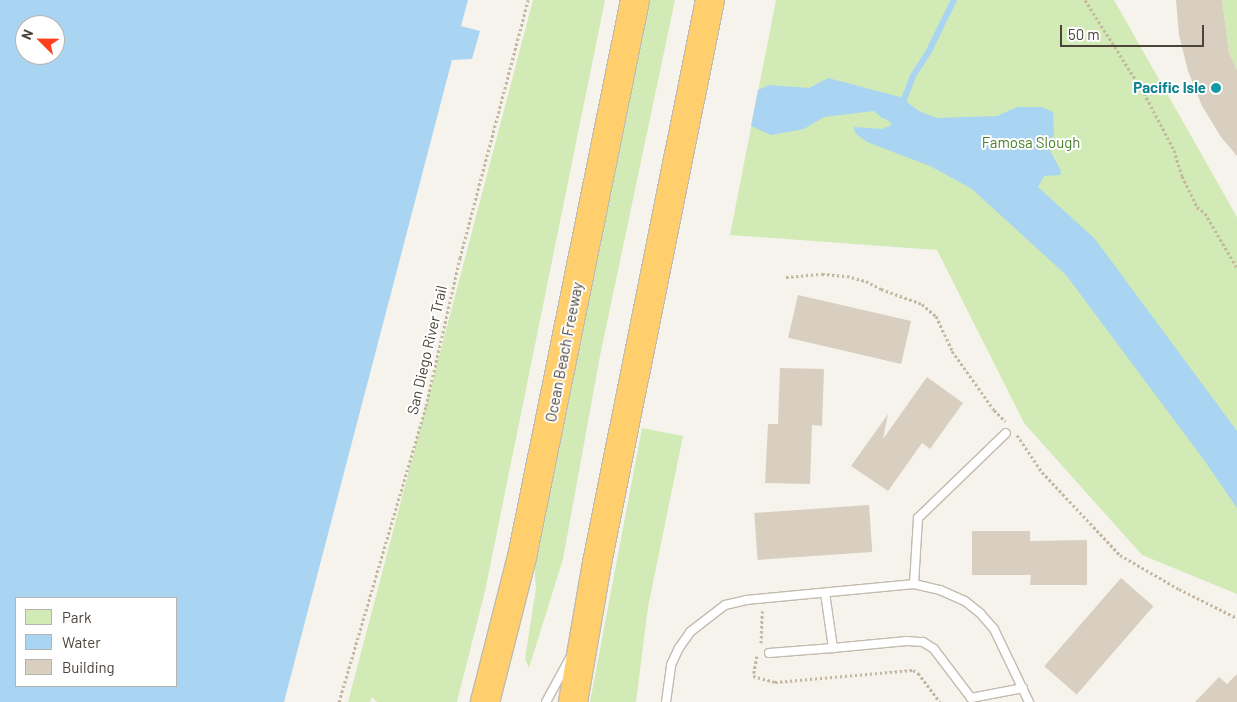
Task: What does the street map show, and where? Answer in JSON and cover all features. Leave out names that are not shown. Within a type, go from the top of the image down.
[{"type":"highway","name":"Ocean Beach Freeway","points":[[486,702],[522,557],[635,0]]},
{"type":"highway","points":[[573,702],[627,410],[710,0]]},
{"type":"lane","points":[[914,584],[918,518],[1006,433]]},
{"type":"lane","points":[[666,702],[671,665],[690,632],[725,605],[762,599],[914,584],[940,590],[964,601],[980,613],[994,629],[1029,702]]},
{"type":"lane","points":[[825,593],[833,648]]},
{"type":"lane","points":[[546,702],[586,626]]},
{"type":"lane","points":[[769,653],[923,642],[934,649],[971,698],[1023,688]]},
{"type":"path","name":"San Diego River Trail","points":[[339,702],[426,406],[460,258],[528,0]]},
{"type":"path","points":[[1085,0],[1144,93],[1174,150],[1182,176],[1197,207],[1205,213],[1237,268]]},
{"type":"path","points":[[762,599],[762,637],[752,676],[775,682],[913,670],[918,673],[940,702]]},
{"type":"green space","points":[[533,0],[605,0],[485,591],[457,702],[377,702],[372,697],[370,702],[348,702]]},
{"type":"green space","points":[[648,0],[675,0],[600,356],[563,559],[529,668],[525,659],[536,588],[534,563]]},
{"type":"green space","name":"Famosa Slough","points":[[776,0],[1114,0],[1237,217],[1237,594],[1142,555],[1024,423],[937,250],[730,235]]},
{"type":"green space","points":[[1222,0],[1237,0],[1237,70],[1229,53]]},
{"type":"green space","points":[[642,428],[683,436],[648,607],[636,702],[590,702]]},
{"type":"water","points":[[0,0],[468,0],[461,26],[480,31],[472,59],[452,60],[284,702],[0,702]]},
{"type":"water","points":[[828,78],[900,97],[919,111],[937,118],[997,116],[1017,107],[1041,107],[1053,112],[1054,135],[1047,145],[1061,171],[1060,175],[1044,176],[1038,187],[1095,239],[1237,431],[1237,508],[1204,460],[1066,275],[972,189],[930,166],[867,142],[855,133],[854,127],[882,129],[892,125],[888,120],[882,118],[874,111],[824,117],[804,129],[771,135],[751,126],[758,90],[769,85],[809,88]]},
{"type":"building","name":"Pacific Isle","points":[[1176,0],[1222,0],[1229,53],[1237,70],[1237,156],[1221,137],[1202,106],[1188,71],[1179,35]]},
{"type":"building","points":[[798,295],[911,321],[901,364],[788,338]]},
{"type":"building","points":[[780,368],[824,369],[822,426],[812,425],[810,484],[765,483],[768,424],[778,424]]},
{"type":"building","points":[[927,377],[963,403],[930,449],[922,443],[888,491],[851,466],[888,414],[883,439]]},
{"type":"building","points":[[869,505],[872,552],[758,560],[754,513]]},
{"type":"building","points":[[972,531],[1030,531],[1030,541],[1087,540],[1087,585],[1030,585],[1031,575],[972,575]]},
{"type":"building","points":[[1121,578],[1153,606],[1077,695],[1044,666]]},
{"type":"building","points":[[1237,674],[1237,702],[1195,702],[1219,677],[1227,684]]},
{"type":"waterway","points":[[902,105],[913,76],[929,51],[954,0]]},
{"type":"place","name":"Pacific Isle","points":[[1216,88]]}]
